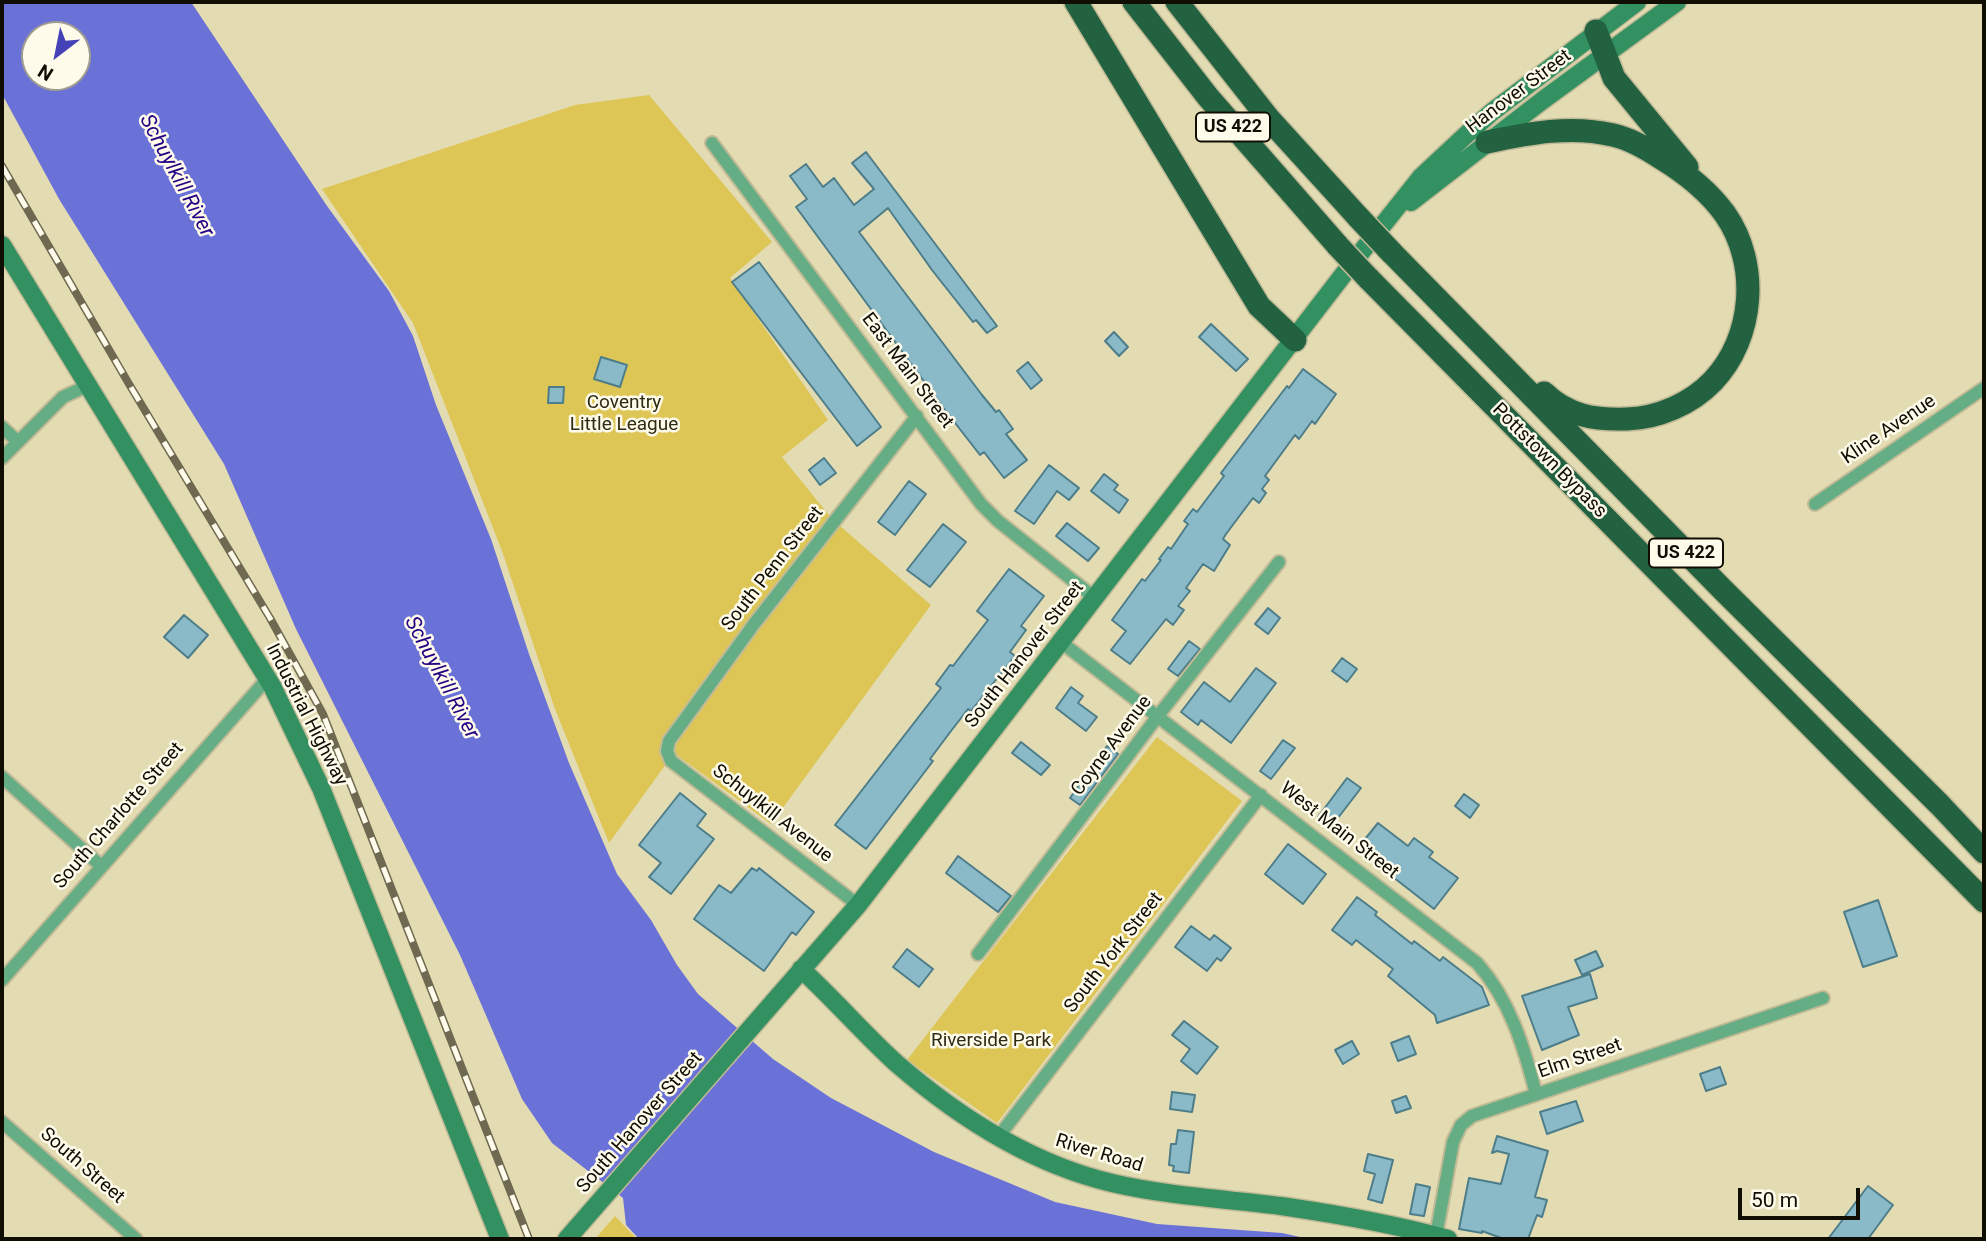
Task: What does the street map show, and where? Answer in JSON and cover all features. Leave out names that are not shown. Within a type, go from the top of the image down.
[{"type":"highway","points":[[1076,2],[1259,306],[1295,340]]},
{"type":"highway","name":"Pottstown Bypass","points":[[1134,2],[1208,97],[1368,278],[1984,901]]},
{"type":"highway","name":"Pottstown Bypass","points":[[1177,2],[1269,119],[1391,252],[1984,852]]},
{"type":"highway","points":[[1501,366],[1522,370],[1555,403],[1576,415],[1639,419],[1678,406],[1701,392],[1719,374],[1735,351],[1747,311],[1749,294],[1745,264],[1731,225],[1724,212],[1614,78],[1597,31]]},
{"type":"highway","points":[[1487,142],[1567,130],[1628,139],[1683,172],[1724,212]]},
{"type":"highway","points":[[1892,757],[1984,836]]},
{"type":"highway","points":[[1944,860],[1984,917]]},
{"type":"main road","name":"Hanover Street","points":[[1295,340],[1421,177],[1492,112],[1637,2]]},
{"type":"main road","name":"Hanover Street","points":[[1388,219],[1487,142],[1677,2]]},
{"type":"main road","name":"Industrial Highway","points":[[2,245],[267,679],[321,788],[500,1239]]},
{"type":"main road","name":"South Hanover Street","points":[[567,1239],[858,905],[1295,340]]},
{"type":"main road","name":"River Road","points":[[801,969],[895,1062],[934,1093],[999,1136],[1043,1158],[1110,1182],[1156,1192],[1283,1207],[1442,1238]]},
{"type":"street","name":"East Main Street","points":[[712,143],[981,504],[998,521],[1095,598]]},
{"type":"street","points":[[2,458],[62,397],[87,386]]},
{"type":"street","name":"Kline Avenue","points":[[1815,504],[1984,388]]},
{"type":"street","name":"South Penn Street","points":[[667,751],[669,741],[754,624],[917,416]]},
{"type":"street","points":[[2,428],[17,441]]},
{"type":"street","name":"Coyne Avenue","points":[[978,954],[1279,562]]},
{"type":"street","name":"West Main Street","points":[[1061,642],[1477,963],[1492,979],[1503,998],[1530,1069],[1536,1094]]},
{"type":"street","name":"South Charlotte Street","points":[[2,981],[267,679]]},
{"type":"street","name":"Schuylkill Avenue","points":[[667,751],[671,761],[858,905]]},
{"type":"street","points":[[2,777],[101,866]]},
{"type":"street","name":"South York Street","points":[[999,1136],[1261,795]]},
{"type":"street","name":"Elm Street","points":[[1442,1238],[1452,1142],[1461,1125],[1472,1116],[1823,998]]},
{"type":"street","name":"South Street","points":[[2,1122],[136,1239]]},
{"type":"green space","name":"Coventry Little League","points":[[649,95],[772,242],[730,278],[828,420],[782,457],[832,519],[931,605],[771,824],[674,753],[609,843],[555,709],[502,551],[413,323],[322,189],[575,105]]},
{"type":"green space","name":"Riverside Park","points":[[1157,737],[1242,801],[997,1123],[907,1060]]},
{"type":"green space","points":[[615,1216],[637,1239],[595,1239]]},
{"type":"water","name":"Schuylkill River","points":[[2,2],[191,2],[327,206],[389,291],[413,336],[436,405],[491,539],[569,763],[617,874],[651,920],[677,965],[698,994],[773,1059],[831,1098],[934,1152],[1055,1202],[1157,1224],[1282,1233],[1309,1239],[639,1239],[626,1225],[623,1198],[552,1143],[522,1099],[460,955],[296,629],[224,464],[59,199],[2,94]]},
{"type":"building","points":[[866,152],[997,326],[987,333],[976,320],[973,322],[888,208],[859,232],[982,395],[996,412],[999,410],[1013,429],[1006,434],[1027,460],[1004,478],[984,452],[980,455],[945,410],[796,207],[807,199],[790,176],[806,164],[823,187],[834,178],[854,205],[874,189],[852,163]]},
{"type":"building","points":[[759,262],[881,427],[857,446],[732,282]]},
{"type":"building","points":[[1211,324],[1248,359],[1236,371],[1199,337]]},
{"type":"building","points":[[1114,332],[1128,347],[1119,356],[1105,341]]},
{"type":"building","points":[[601,357],[627,365],[620,387],[594,379]]},
{"type":"building","points":[[1028,362],[1042,380],[1031,389],[1017,371]]},
{"type":"building","points":[[1303,369],[1336,394],[1315,424],[1312,421],[1299,439],[1295,435],[1265,476],[1269,480],[1262,489],[1266,493],[1259,503],[1253,498],[1226,534],[1223,539],[1230,545],[1214,571],[1203,564],[1186,588],[1190,591],[1178,606],[1184,610],[1173,625],[1166,619],[1130,664],[1111,650],[1126,631],[1112,620],[1142,579],[1145,581],[1168,547],[1171,549],[1188,524],[1184,521],[1193,509],[1197,512],[1224,476],[1221,473]]},
{"type":"building","points":[[549,387],[564,387],[563,403],[548,403]]},
{"type":"building","points":[[824,458],[836,473],[820,485],[809,470]]},
{"type":"building","points":[[1049,465],[1079,488],[1069,500],[1057,491],[1034,524],[1015,511]]},
{"type":"building","points":[[1104,474],[1118,485],[1114,490],[1128,500],[1119,513],[1091,491]]},
{"type":"building","points":[[909,481],[926,494],[895,535],[878,522]]},
{"type":"building","points":[[1067,523],[1099,548],[1088,561],[1056,536]]},
{"type":"building","points":[[943,524],[966,542],[930,587],[907,570]]},
{"type":"building","points":[[1009,569],[1044,596],[1021,626],[1026,630],[1010,652],[1015,656],[971,711],[968,709],[951,731],[930,759],[933,761],[866,849],[835,825],[941,688],[936,684],[950,665],[953,666],[988,620],[977,611]]},
{"type":"building","points":[[1268,608],[1280,618],[1268,634],[1255,624]]},
{"type":"building","points":[[184,615],[208,635],[188,658],[164,637]]},
{"type":"building","points":[[1189,641],[1200,649],[1178,676],[1168,669]]},
{"type":"building","points":[[1342,658],[1357,669],[1347,682],[1332,671]]},
{"type":"building","points":[[1256,668],[1276,683],[1231,743],[1201,720],[1198,725],[1181,712],[1204,682],[1230,702]]},
{"type":"building","points":[[1071,687],[1083,696],[1078,703],[1097,717],[1086,731],[1056,708]]},
{"type":"building","points":[[1283,740],[1295,748],[1271,779],[1260,771]]},
{"type":"building","points":[[1021,742],[1050,765],[1041,775],[1012,753]]},
{"type":"building","points":[[1107,746],[1118,754],[1080,805],[1070,798]]},
{"type":"building","points":[[1347,778],[1361,788],[1331,827],[1318,817]]},
{"type":"building","points":[[680,793],[706,814],[697,826],[714,839],[671,894],[649,877],[661,863],[639,845]]},
{"type":"building","points":[[1464,794],[1479,805],[1470,818],[1455,806]]},
{"type":"building","points":[[1378,823],[1408,846],[1414,838],[1433,852],[1429,857],[1458,878],[1434,909],[1357,849]]},
{"type":"building","points":[[1288,844],[1326,874],[1303,904],[1265,874]]},
{"type":"building","points":[[958,856],[1011,896],[998,912],[946,873]]},
{"type":"building","points":[[752,868],[757,871],[759,868],[814,912],[796,935],[792,932],[764,971],[694,919],[719,885],[731,893]]},
{"type":"building","points":[[1357,897],[1412,944],[1414,941],[1440,961],[1443,957],[1482,987],[1489,1005],[1437,1023],[1435,1015],[1388,976],[1393,969],[1356,940],[1352,945],[1332,930]]},
{"type":"building","points":[[1878,900],[1897,956],[1863,967],[1844,912]]},
{"type":"building","points":[[1191,926],[1210,940],[1214,935],[1231,948],[1221,961],[1217,958],[1207,971],[1175,947]]},
{"type":"building","points":[[907,949],[933,969],[919,987],[893,967]]},
{"type":"building","points":[[1596,951],[1603,966],[1582,975],[1575,960]]},
{"type":"building","points":[[1590,974],[1597,998],[1568,1007],[1579,1035],[1542,1050],[1522,996]]},
{"type":"building","points":[[1184,1021],[1218,1047],[1197,1074],[1181,1061],[1190,1049],[1172,1035]]},
{"type":"building","points":[[1409,1036],[1416,1054],[1398,1061],[1391,1043]]},
{"type":"building","points":[[1352,1041],[1359,1054],[1343,1064],[1335,1050]]},
{"type":"building","points":[[1720,1067],[1726,1084],[1706,1091],[1700,1074]]},
{"type":"building","points":[[1172,1092],[1195,1095],[1192,1112],[1170,1109]]},
{"type":"building","points":[[1406,1096],[1411,1108],[1396,1113],[1392,1101]]},
{"type":"building","points":[[1576,1101],[1583,1121],[1547,1134],[1540,1112]]},
{"type":"building","points":[[1178,1130],[1194,1132],[1189,1173],[1173,1171],[1174,1166],[1169,1165],[1171,1144],[1176,1144]]},
{"type":"building","points":[[1497,1136],[1548,1151],[1535,1197],[1547,1200],[1542,1217],[1537,1215],[1528,1239],[1504,1239],[1482,1231],[1459,1229],[1469,1178],[1501,1184],[1509,1154],[1497,1151],[1492,1153]]},
{"type":"building","points":[[1368,1154],[1393,1160],[1382,1203],[1368,1199],[1375,1174],[1364,1171]]},
{"type":"building","points":[[1416,1184],[1430,1187],[1424,1216],[1410,1214]]},
{"type":"building","points":[[1868,1186],[1893,1205],[1868,1239],[1828,1239]]},
{"type":"railway","points":[[2,166],[270,618],[323,714],[529,1239]]}]
